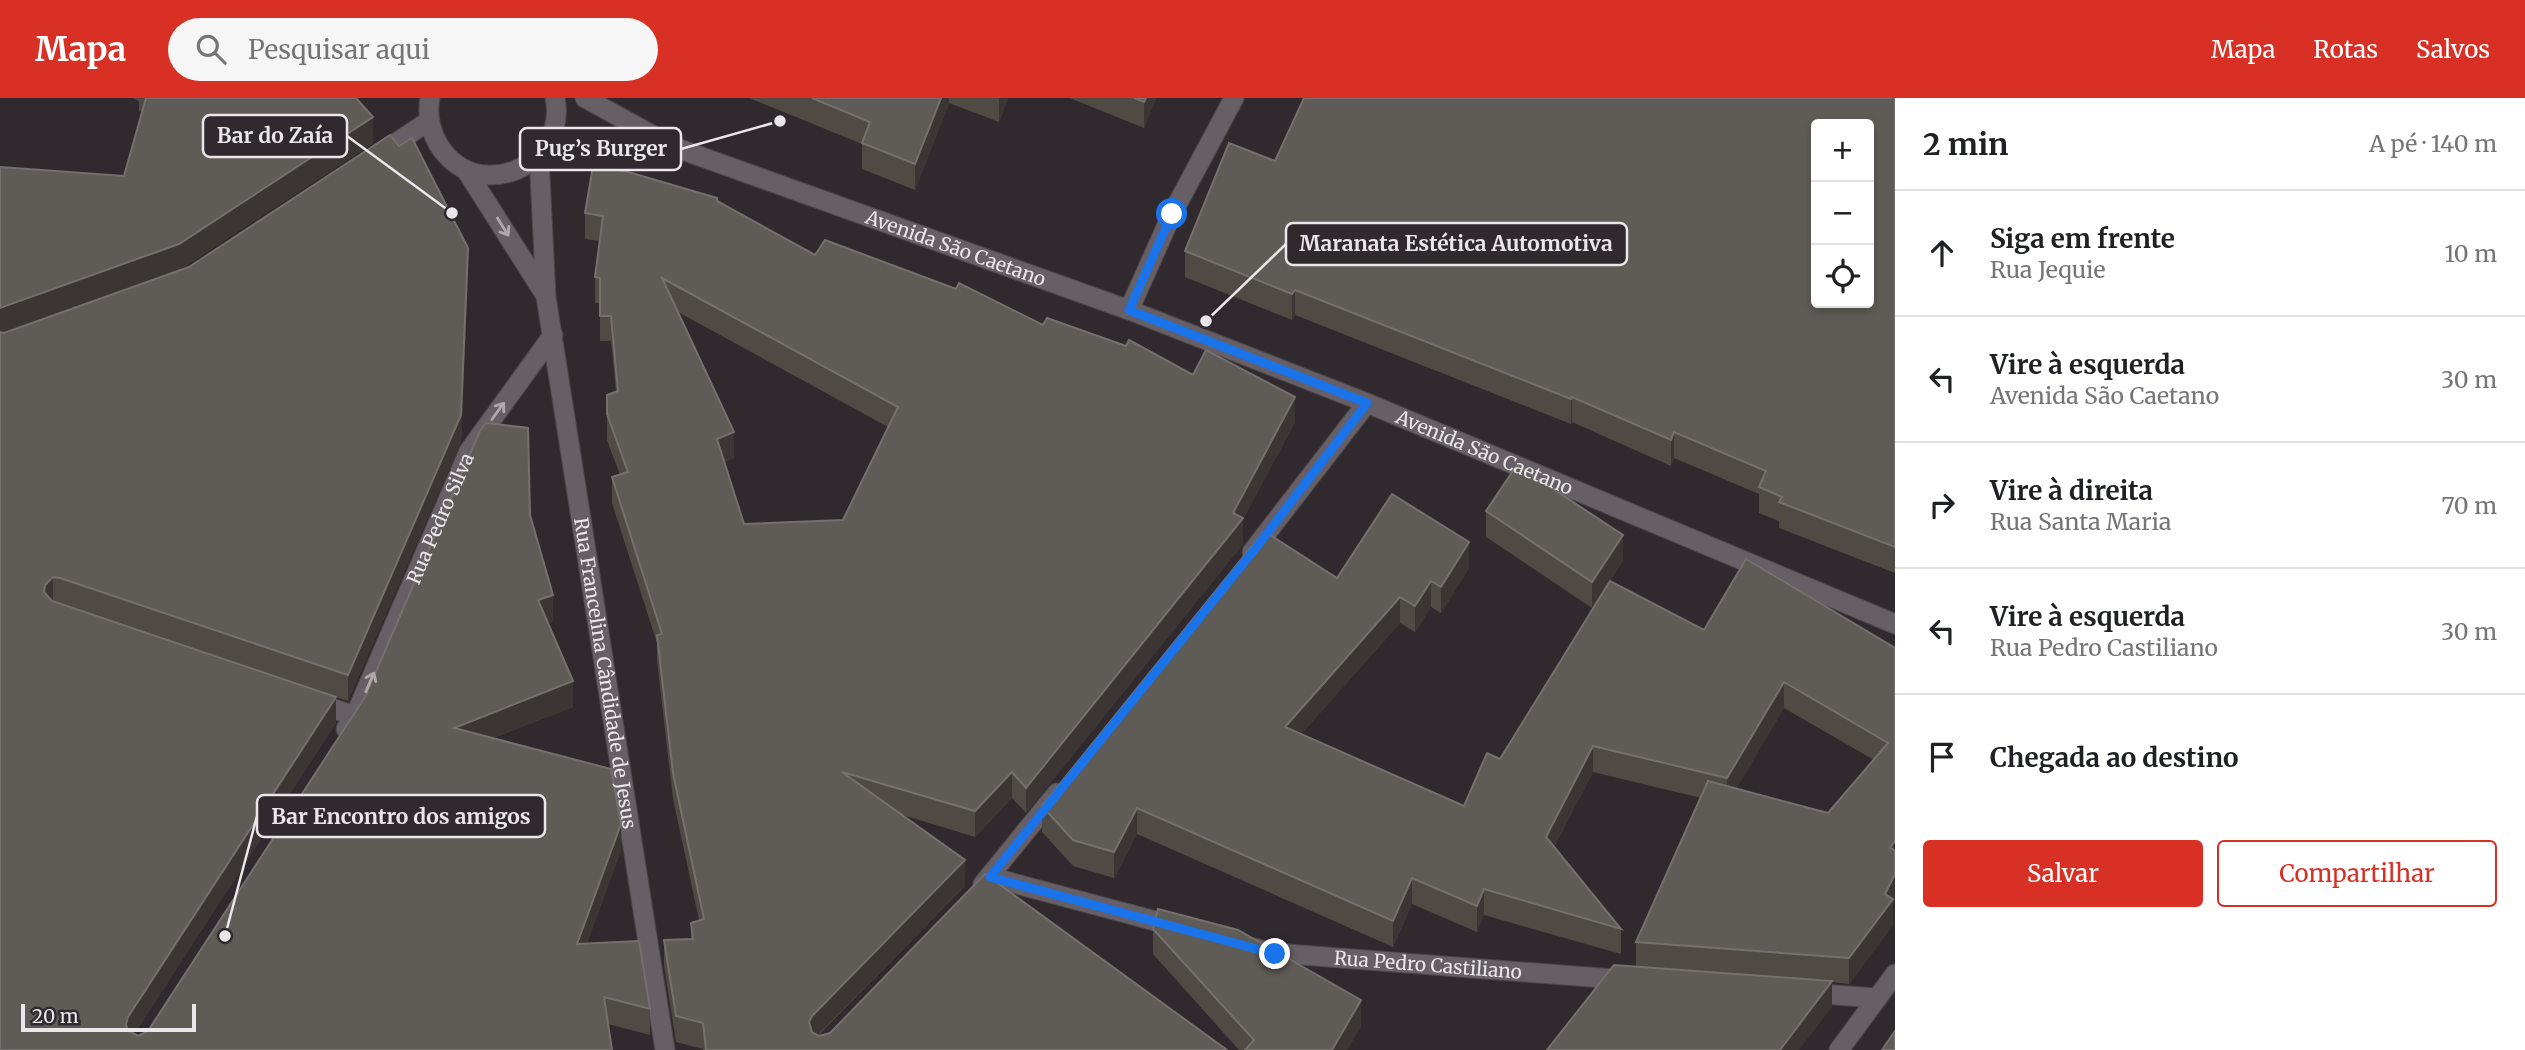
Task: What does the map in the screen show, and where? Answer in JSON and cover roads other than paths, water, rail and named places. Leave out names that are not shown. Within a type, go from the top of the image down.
[{"type":"street","points":[[546,297],[544,149],[556,116],[555,98]]},
{"type":"street","points":[[586,98],[674,147]]},
{"type":"street","points":[[1129,310],[1172,214],[1234,98]]},
{"type":"street","points":[[359,167],[425,106],[435,142],[448,158],[466,170],[485,175],[505,174],[523,168],[544,149],[674,147]]},
{"type":"street","name":"Avenida São Caetano","points":[[674,147],[1129,310],[1367,403],[1895,624]]},
{"type":"street","points":[[466,170],[546,297]]},
{"type":"street","name":"Rua Francelina Cândidade de Jesus","points":[[546,297],[665,1050]]},
{"type":"street","name":"Rua Pedro Silva","points":[[332,751],[355,716],[469,452],[553,335]]},
{"type":"street","points":[[1238,570],[1367,403]]},
{"type":"street","points":[[290,694],[355,716]]},
{"type":"street","points":[[971,896],[990,877],[1067,782]]},
{"type":"street","points":[[990,877],[1197,933]]},
{"type":"street","name":"Rua Pedro Castiliano","points":[[1236,943],[1275,954],[1645,981]]},
{"type":"street","points":[[1839,1050],[1895,974]]},
{"type":"street","points":[[1795,992],[1877,998]]},
{"type":"place","name":"Pug’s Burger","points":[[780,121]]},
{"type":"place","name":"Bar do Zaía","points":[[452,213]]},
{"type":"place","name":"Maranata Estética Automotiva","points":[[1206,321]]},
{"type":"place","name":"Bar Encontro dos amigos","points":[[225,936]]}]
